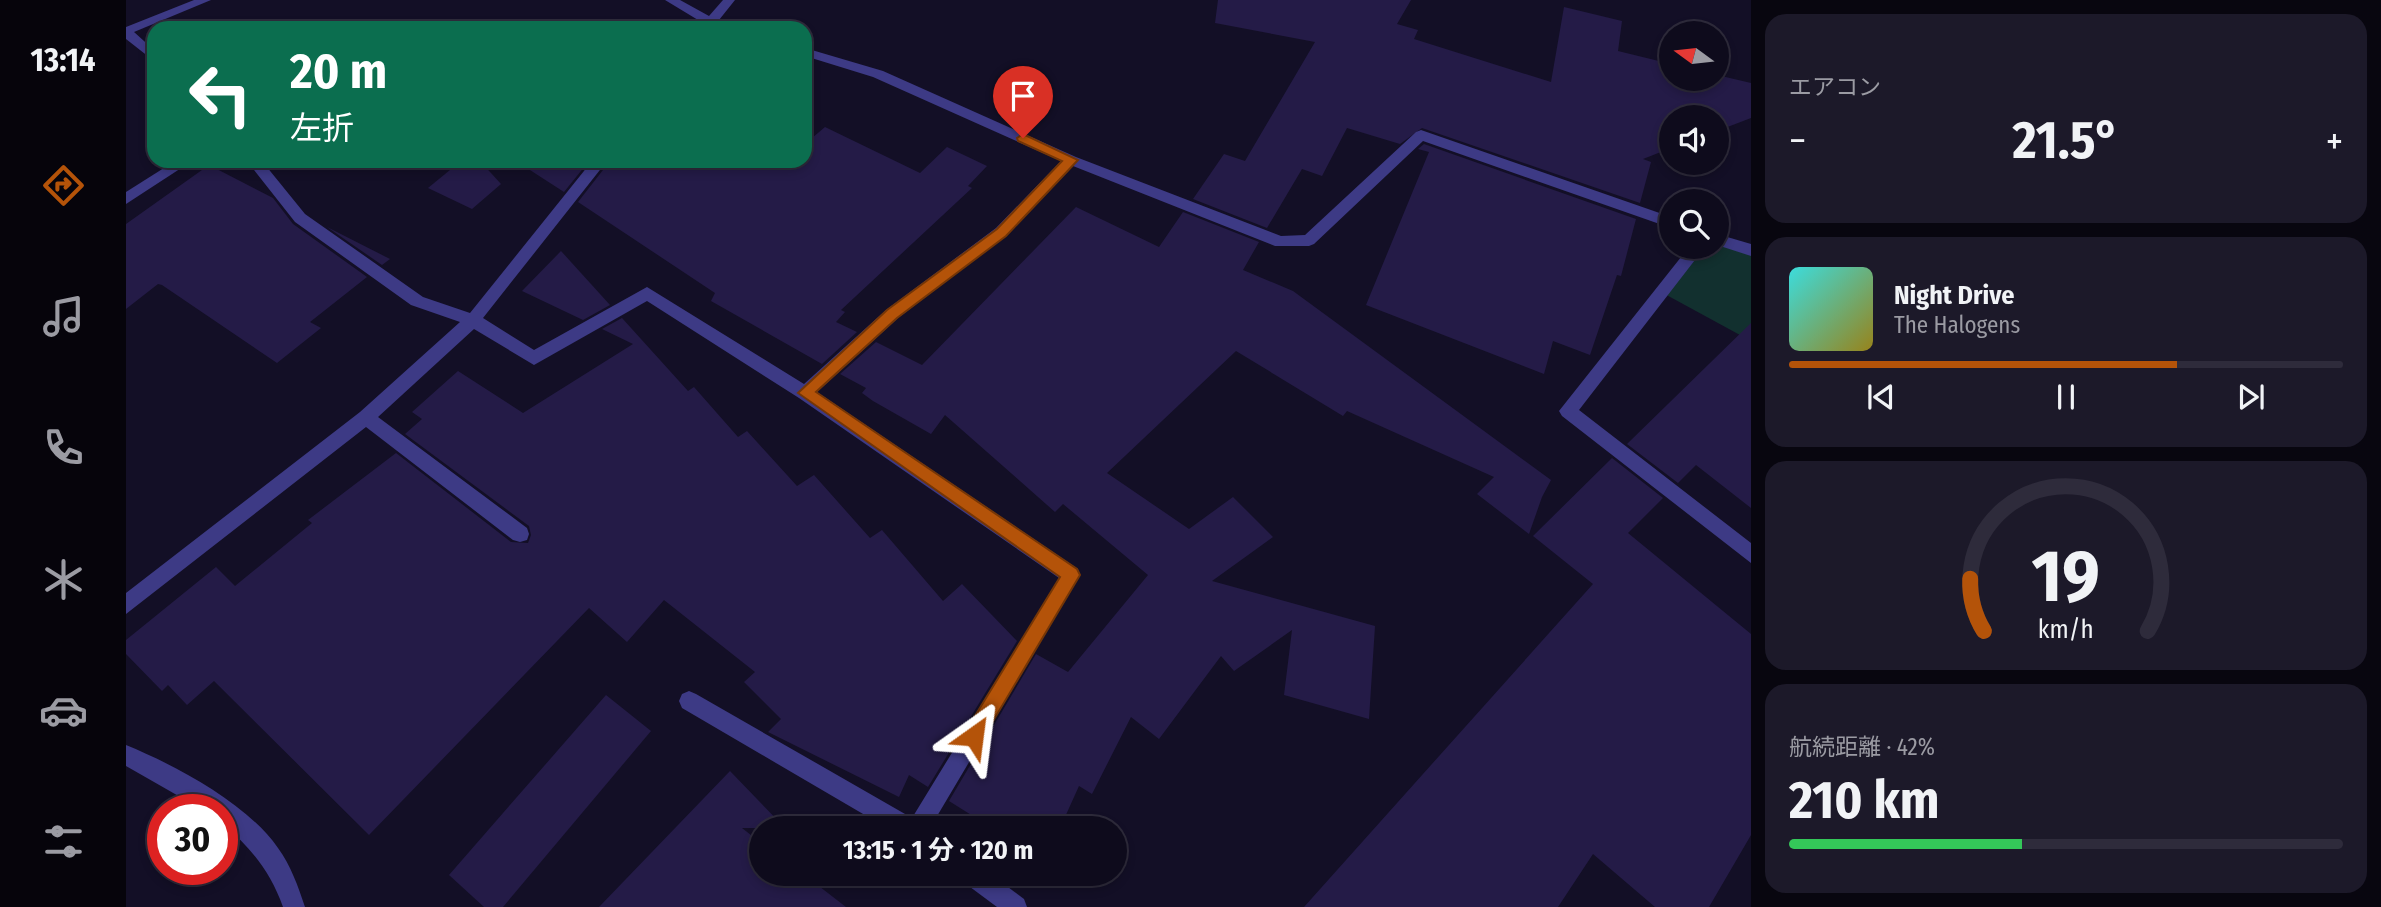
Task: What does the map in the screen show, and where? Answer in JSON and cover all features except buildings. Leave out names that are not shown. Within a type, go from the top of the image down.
[{"type":"street","points":[[153,21],[205,0]]},
{"type":"street","points":[[671,0],[702,21]]},
{"type":"street","points":[[711,21],[729,0]]},
{"type":"street","points":[[147,23],[126,32],[147,51]]},
{"type":"street","points":[[812,54],[878,74],[1071,160],[1280,242],[1309,240],[1422,135],[1659,219]]},
{"type":"street","points":[[805,393],[892,314],[1001,232],[1071,160]]},
{"type":"street","points":[[126,199],[175,168]]},
{"type":"street","points":[[260,168],[300,218],[417,300],[473,320],[534,358],[647,293],[805,393],[1071,575],[925,816]]},
{"type":"street","points":[[126,606],[366,416],[473,320],[594,168]]},
{"type":"street","points":[[1729,243],[1751,250]]},
{"type":"street","points":[[1688,259],[1568,411],[1751,554]]},
{"type":"street","points":[[366,416],[520,534]]},
{"type":"street","points":[[689,701],[887,816]]},
{"type":"street","points":[[126,755],[219,806],[257,838],[288,881],[294,907]]},
{"type":"street","points":[[988,886],[1016,907]]},
{"type":"green space","points":[[1729,243],[1751,250],[1751,341],[1661,292],[1687,259],[1729,259]]},
{"type":"route","points":[[974,736],[1071,575],[805,393],[892,314],[1001,232],[1071,160],[1023,138]]}]
